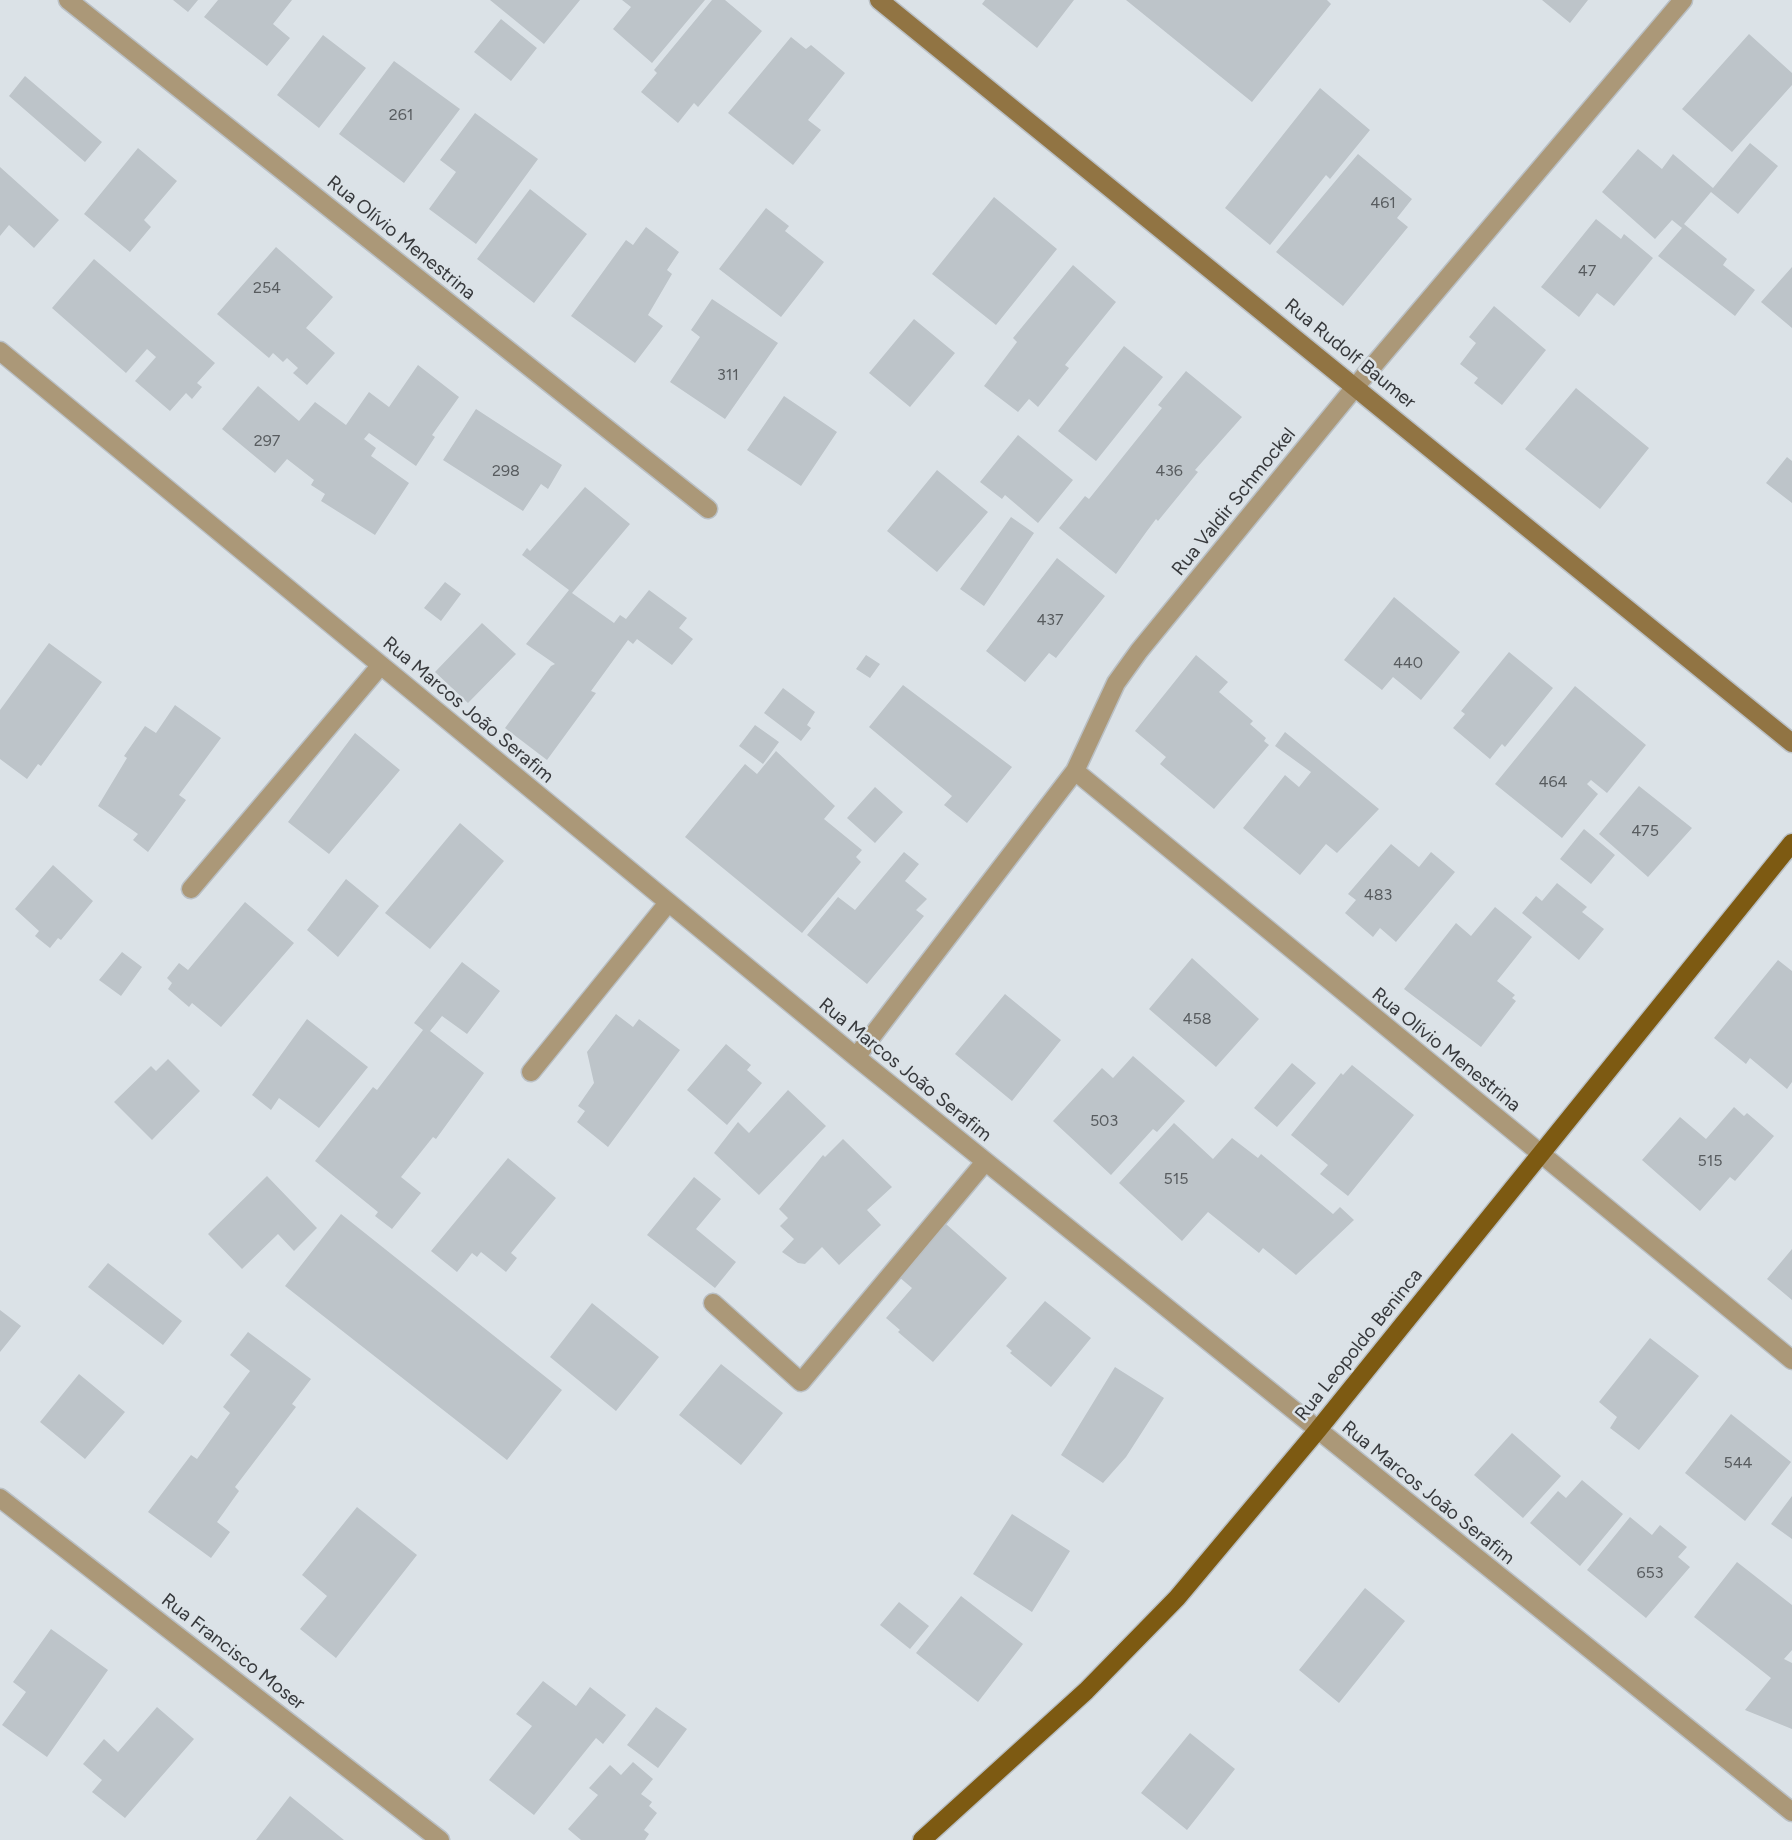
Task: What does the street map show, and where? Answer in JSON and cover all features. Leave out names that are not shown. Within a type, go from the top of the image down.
[{"type":"main road","name":"Rua Leopoldo Beninca","points":[[922,1840],[1086,1691],[1177,1598],[1317,1431],[1792,843]]},
{"type":"street","name":"Rua Olívio Menestrina","points":[[68,0],[708,509]]},
{"type":"street","name":"Rua Rudolf Baumer","points":[[879,0],[1792,743]]},
{"type":"street","name":"Rua Valdir Schmockel","points":[[856,1058],[1075,771],[1116,683],[1139,651],[1356,386],[1683,0]]},
{"type":"street","name":"Rua Marcos João Serafim","points":[[0,351],[856,1058],[1792,1812]]},
{"type":"street","points":[[191,889],[381,665]]},
{"type":"street","name":"Rua Olívio Menestrina","points":[[1075,771],[1792,1360]]},
{"type":"street","points":[[531,1072],[668,903]]},
{"type":"street","points":[[713,1303],[801,1382],[985,1162]]},
{"type":"street","name":"Rua Francisco Moser","points":[[0,1498],[440,1840]]},
{"type":"building","points":[[173,0],[198,0],[188,12]]},
{"type":"building","points":[[218,0],[292,0],[273,24],[290,38],[267,66],[204,17]]},
{"type":"building","points":[[490,0],[580,0],[544,44]]},
{"type":"building","points":[[622,0],[705,0],[652,63],[613,29],[631,7]]},
{"type":"building","points":[[712,0],[725,0],[762,31],[698,107],[694,103],[678,123],[641,92],[657,73],[654,70]]},
{"type":"building","points":[[985,0],[1074,0],[1037,48],[982,4]]},
{"type":"building","points":[[1126,0],[1327,0],[1331,4],[1252,102]]},
{"type":"building","points":[[1542,0],[1588,0],[1570,23]]},
{"type":"building","points":[[501,19],[537,48],[511,81],[474,52]]},
{"type":"building","points":[[1749,34],[1792,73],[1792,85],[1732,152],[1682,109]]},
{"type":"building","points":[[323,35],[366,68],[319,128],[277,95]]},
{"type":"building","points":[[791,37],[806,49],[811,45],[845,73],[808,120],[821,130],[793,165],[728,113]]},
{"type":"building","points":[[394,61],[460,109],[404,183],[339,134]]},
{"type":"building","points":[[25,76],[102,142],[85,162],[9,96]]},
{"type":"building","points":[[1320,88],[1370,130],[1330,179],[1326,175],[1270,245],[1225,208]]},
{"type":"building","points":[[475,113],[538,159],[476,244],[429,209],[456,172],[440,160]]},
{"type":"building","points":[[1750,143],[1778,166],[1738,214],[1711,192],[1684,224],[1727,259],[1723,265],[1755,290],[1735,316],[1658,256],[1682,228],[1672,220],[1655,239],[1602,192],[1638,149],[1662,169],[1673,154],[1713,188]]},
{"type":"building","points":[[138,148],[177,181],[144,220],[151,227],[130,252],[84,214]]},
{"type":"building","points":[[1358,154],[1412,199],[1397,218],[1408,227],[1343,306],[1276,252]]},
{"type":"building","points":[[0,167],[59,220],[34,248],[9,225],[0,236]]},
{"type":"building","points":[[530,189],[587,234],[534,303],[477,259]]},
{"type":"building","points":[[994,197],[1057,249],[996,325],[932,274]]},
{"type":"building","points":[[766,208],[789,226],[785,231],[824,262],[781,317],[719,269]]},
{"type":"building","points":[[1596,219],[1621,239],[1624,234],[1653,258],[1614,306],[1597,293],[1579,317],[1541,287]]},
{"type":"building","points":[[646,227],[679,252],[667,270],[672,274],[648,315],[663,326],[635,363],[571,316],[626,240],[633,245]]},
{"type":"building","points":[[276,247],[333,297],[306,328],[335,353],[307,385],[293,373],[298,368],[287,358],[283,362],[273,353],[269,358],[217,314]]},
{"type":"building","points":[[94,259],[215,363],[197,383],[202,387],[192,399],[186,393],[170,411],[135,381],[156,357],[147,349],[126,373],[52,308]]},
{"type":"building","points":[[1073,265],[1116,302],[1065,365],[1069,368],[1038,407],[1029,399],[1018,412],[984,386],[1017,342],[1013,338]]},
{"type":"building","points":[[1792,267],[1792,328],[1761,302]]},
{"type":"building","points":[[712,299],[778,343],[725,419],[670,382],[700,337],[691,330]]},
{"type":"building","points":[[1494,306],[1546,350],[1502,405],[1474,383],[1478,378],[1460,364],[1476,343],[1469,337]]},
{"type":"building","points":[[914,319],[955,353],[910,407],[869,373]]},
{"type":"building","points":[[1124,346],[1163,377],[1096,461],[1058,431]]},
{"type":"building","points":[[418,365],[459,397],[432,435],[435,437],[416,466],[369,433],[364,439],[376,448],[371,456],[409,483],[375,535],[321,501],[325,494],[311,485],[314,480],[287,459],[275,473],[222,429],[258,386],[299,421],[315,402],[346,425],[369,392],[389,407]]},
{"type":"building","points":[[1186,371],[1242,417],[1195,470],[1198,472],[1158,521],[1156,519],[1116,574],[1059,528],[1085,496],[1089,499],[1162,408],[1158,405]]},
{"type":"building","points":[[1576,388],[1649,448],[1600,509],[1525,449]]},
{"type":"building","points":[[784,396],[837,432],[801,486],[747,450]]},
{"type":"building","points":[[476,409],[562,465],[548,489],[541,484],[523,511],[443,460]]},
{"type":"building","points":[[1018,435],[1073,480],[1038,523],[1005,495],[1002,499],[980,482]]},
{"type":"building","points":[[1787,457],[1792,461],[1792,503],[1766,483]]},
{"type":"building","points":[[937,470],[988,512],[937,572],[887,531]]},
{"type":"building","points":[[585,487],[630,524],[572,593],[614,623],[620,615],[626,619],[649,590],[687,618],[679,628],[693,639],[672,665],[637,639],[633,644],[628,640],[591,691],[596,693],[547,760],[505,728],[555,664],[526,644],[569,590],[522,555],[527,548],[530,551]]},
{"type":"building","points":[[1011,517],[1034,533],[984,606],[960,589]]},
{"type":"building","points":[[1057,558],[1105,596],[1056,658],[1049,653],[1025,682],[986,651]]},
{"type":"building","points":[[445,582],[461,594],[441,621],[424,608]]},
{"type":"building","points":[[1394,597],[1460,652],[1421,700],[1393,677],[1382,690],[1344,660]]},
{"type":"building","points":[[482,623],[516,654],[468,703],[435,672]]},
{"type":"building","points":[[49,643],[102,682],[41,766],[38,764],[27,779],[0,759],[0,710]]},
{"type":"building","points":[[1509,652],[1553,688],[1505,747],[1502,744],[1490,759],[1453,728],[1465,714],[1461,711]]},
{"type":"building","points":[[866,655],[880,664],[870,678],[856,669]]},
{"type":"building","points":[[1196,655],[1228,682],[1219,692],[1253,721],[1250,724],[1266,738],[1264,741],[1269,745],[1214,809],[1160,764],[1166,757],[1135,731]]},
{"type":"building","points":[[903,685],[1012,767],[967,823],[944,805],[952,796],[869,727]]},
{"type":"building","points":[[1575,686],[1646,745],[1607,793],[1591,780],[1587,784],[1598,794],[1562,838],[1495,784]]},
{"type":"building","points":[[783,688],[815,712],[807,725],[811,728],[801,741],[764,713]]},
{"type":"building","points":[[175,705],[221,738],[179,795],[186,800],[148,852],[133,840],[138,834],[98,806],[127,758],[124,756],[145,726],[156,733]]},
{"type":"building","points":[[755,725],[779,742],[763,764],[739,746]]},
{"type":"building","points":[[1285,732],[1379,809],[1337,853],[1326,844],[1300,875],[1243,828],[1285,775],[1299,787],[1311,772],[1275,746]]},
{"type":"building","points":[[355,733],[400,770],[329,854],[288,822]]},
{"type":"building","points":[[776,751],[835,806],[824,819],[862,850],[856,857],[861,862],[802,933],[685,837],[745,764],[757,774]]},
{"type":"building","points":[[1639,786],[1692,828],[1648,877],[1599,834]]},
{"type":"building","points":[[875,787],[903,812],[875,843],[847,818]]},
{"type":"building","points":[[460,823],[504,861],[430,949],[385,913]]},
{"type":"building","points":[[1584,829],[1615,855],[1591,884],[1560,859]]},
{"type":"building","points":[[1391,844],[1419,867],[1431,852],[1455,872],[1396,942],[1380,928],[1373,937],[1345,913],[1356,900],[1348,894]]},
{"type":"building","points":[[904,852],[919,864],[905,881],[927,899],[916,910],[924,916],[867,984],[807,935],[838,897],[855,910]]},
{"type":"building","points":[[53,865],[93,901],[61,940],[58,938],[50,948],[35,936],[39,931],[15,909]]},
{"type":"building","points":[[346,879],[379,906],[338,957],[307,930]]},
{"type":"building","points":[[1557,883],[1587,907],[1582,912],[1604,929],[1579,960],[1522,913],[1536,896],[1542,901]]},
{"type":"building","points":[[245,902],[294,943],[221,1027],[192,1003],[189,1007],[168,989],[172,983],[167,978],[179,963],[188,970]]},
{"type":"building","points":[[1495,907],[1532,937],[1497,981],[1515,995],[1512,998],[1516,1001],[1481,1047],[1404,989],[1456,923],[1471,936]]},
{"type":"building","points":[[122,952],[142,967],[121,996],[99,980]]},
{"type":"building","points":[[1192,958],[1259,1019],[1216,1067],[1149,1009]]},
{"type":"building","points":[[1778,960],[1792,971],[1792,1082],[1787,1089],[1750,1058],[1746,1064],[1714,1038]]},
{"type":"building","points":[[462,962],[500,991],[467,1034],[442,1016],[430,1031],[484,1073],[436,1139],[433,1137],[401,1177],[421,1193],[392,1229],[375,1216],[378,1212],[315,1161],[373,1087],[377,1090],[423,1030],[414,1023]]},
{"type":"building","points":[[1005,994],[1061,1040],[1012,1101],[955,1054]]},
{"type":"building","points":[[616,1014],[633,1027],[639,1019],[680,1050],[608,1147],[577,1122],[585,1111],[578,1106],[594,1083],[587,1052]]},
{"type":"building","points":[[307,1019],[368,1067],[319,1128],[279,1098],[271,1110],[252,1095]]},
{"type":"building","points":[[726,1044],[751,1065],[747,1070],[762,1083],[727,1125],[687,1090]]},
{"type":"building","points":[[1133,1056],[1185,1101],[1157,1132],[1153,1129],[1111,1175],[1053,1121],[1102,1068],[1113,1078]]},
{"type":"building","points":[[168,1059],[200,1091],[152,1140],[114,1102],[151,1066],[156,1071]]},
{"type":"building","points":[[1292,1063],[1316,1083],[1277,1127],[1254,1108]]},
{"type":"building","points":[[1352,1065],[1414,1115],[1348,1196],[1320,1174],[1328,1165],[1291,1135],[1341,1073],[1343,1075]]},
{"type":"building","points":[[788,1090],[826,1126],[759,1195],[714,1153],[738,1122],[749,1133]]},
{"type":"building","points":[[1734,1107],[1744,1116],[1747,1113],[1774,1136],[1735,1181],[1730,1177],[1700,1211],[1642,1160],[1680,1117],[1706,1139]]},
{"type":"building","points":[[1174,1123],[1213,1159],[1232,1138],[1258,1158],[1261,1154],[1333,1214],[1340,1207],[1354,1220],[1296,1275],[1263,1248],[1259,1253],[1208,1212],[1182,1241],[1119,1183]]},
{"type":"building","points":[[843,1139],[892,1187],[867,1210],[881,1225],[839,1265],[822,1247],[805,1264],[798,1263],[782,1252],[794,1239],[780,1226],[788,1218],[779,1209],[823,1155],[825,1157]]},
{"type":"building","points":[[508,1158],[556,1198],[511,1253],[517,1258],[506,1272],[481,1252],[477,1257],[472,1253],[457,1272],[431,1251]]},
{"type":"building","points":[[267,1176],[317,1228],[294,1251],[278,1234],[242,1269],[208,1234]]},
{"type":"building","points":[[694,1177],[721,1199],[696,1229],[736,1262],[715,1288],[647,1235]]},
{"type":"building","points":[[341,1214],[562,1390],[507,1460],[285,1286]]},
{"type":"building","points":[[946,1224],[1007,1278],[933,1362],[886,1318],[912,1288],[899,1277]]},
{"type":"building","points":[[1792,1249],[1792,1300],[1767,1279]]},
{"type":"building","points":[[108,1263],[182,1321],[163,1345],[88,1287]]},
{"type":"building","points":[[1045,1301],[1091,1338],[1051,1387],[1010,1353],[1012,1351],[1006,1346]]},
{"type":"building","points":[[592,1303],[659,1357],[616,1411],[550,1357]]},
{"type":"building","points":[[0,1310],[21,1326],[0,1352]]},
{"type":"building","points":[[248,1332],[311,1379],[292,1404],[296,1407],[235,1487],[239,1491],[217,1522],[230,1532],[211,1558],[148,1512],[191,1455],[197,1459],[230,1413],[223,1407],[250,1371],[230,1355]]},
{"type":"building","points":[[1650,1338],[1699,1376],[1639,1450],[1610,1428],[1617,1417],[1599,1402]]},
{"type":"building","points":[[721,1364],[783,1413],[741,1465],[679,1415]]},
{"type":"building","points":[[1115,1367],[1164,1398],[1126,1457],[1103,1483],[1061,1455]]},
{"type":"building","points":[[79,1374],[125,1412],[85,1459],[40,1422]]},
{"type":"building","points":[[1731,1414],[1791,1462],[1745,1521],[1685,1473]]},
{"type":"building","points":[[1512,1433],[1561,1476],[1523,1518],[1474,1475]]},
{"type":"building","points":[[1582,1480],[1623,1514],[1580,1566],[1530,1523],[1558,1491],[1566,1498]]},
{"type":"building","points":[[1792,1496],[1792,1539],[1771,1524]]},
{"type":"building","points":[[357,1507],[417,1555],[336,1658],[300,1629],[327,1596],[302,1575]]},
{"type":"building","points":[[1012,1514],[1070,1551],[1032,1612],[973,1574]]},
{"type":"building","points":[[1630,1517],[1652,1535],[1660,1525],[1687,1547],[1678,1557],[1690,1567],[1646,1618],[1587,1570]]},
{"type":"building","points":[[1737,1562],[1792,1605],[1792,1650],[1784,1659],[1792,1663],[1792,1729],[1745,1710],[1771,1678],[1694,1617]]},
{"type":"building","points":[[1365,1588],[1405,1621],[1339,1703],[1299,1670]]},
{"type":"building","points":[[961,1596],[1023,1644],[978,1702],[916,1653]]},
{"type":"building","points":[[899,1602],[929,1626],[910,1649],[880,1625]]},
{"type":"building","points":[[51,1629],[108,1670],[47,1757],[2,1725],[26,1692],[13,1682]]},
{"type":"building","points":[[543,1681],[576,1706],[590,1687],[626,1715],[603,1744],[596,1738],[534,1815],[489,1780],[532,1726],[516,1714]]},
{"type":"building","points":[[157,1707],[194,1739],[125,1818],[92,1792],[102,1780],[83,1764],[104,1739],[118,1752]]},
{"type":"building","points":[[656,1707],[687,1729],[658,1768],[627,1745]]},
{"type":"building","points":[[1190,1733],[1235,1769],[1187,1830],[1141,1793]]},
{"type":"building","points":[[633,1762],[653,1779],[641,1794],[652,1802],[649,1806],[657,1813],[644,1830],[649,1834],[645,1840],[581,1840],[568,1829],[598,1795],[589,1788],[610,1765],[621,1775]]},
{"type":"building","points":[[290,1796],[344,1840],[256,1840]]}]
